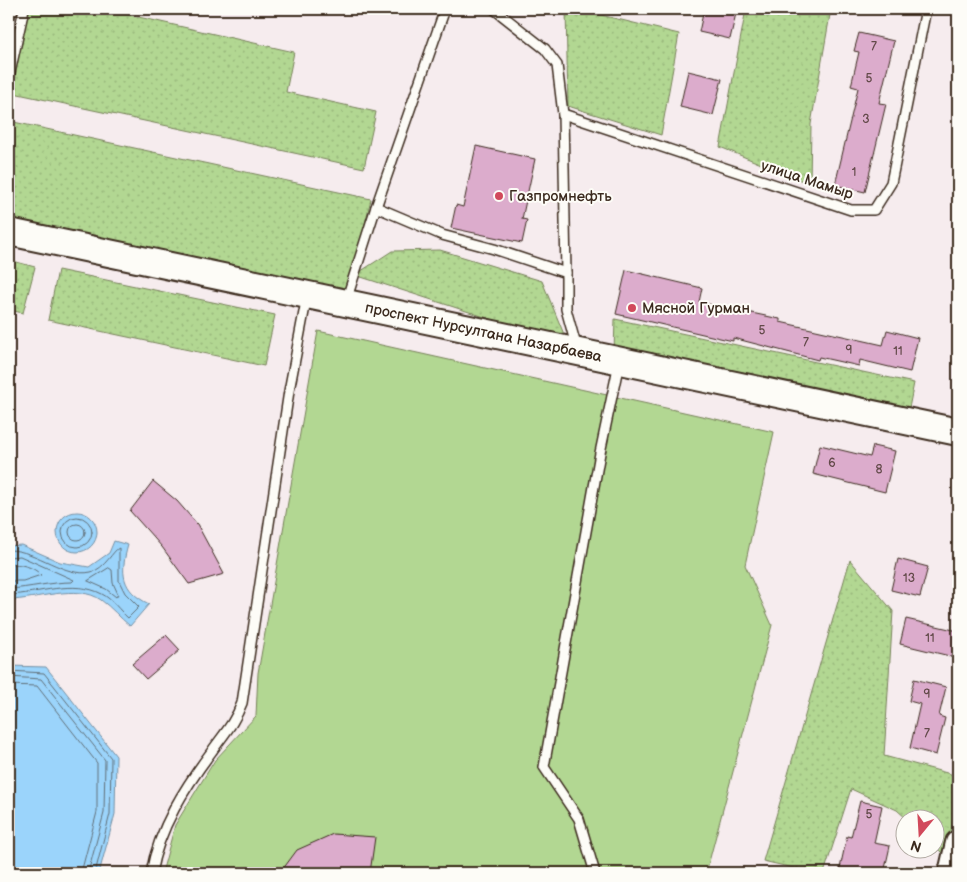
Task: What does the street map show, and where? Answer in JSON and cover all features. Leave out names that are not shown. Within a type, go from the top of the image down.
[{"type":"main road","name":"проспект Нурсултана Назарбаева","points":[[9,232],[958,432]]},
{"type":"street","points":[[951,873],[958,843]]},
{"type":"lane","points":[[9,77],[24,9]]},
{"type":"lane","points":[[346,302],[376,207],[445,9]]},
{"type":"lane","points":[[494,9],[545,49],[557,65],[563,114],[566,309],[577,352]]},
{"type":"lane","name":"улица Мамыр","points":[[563,114],[850,210],[874,210],[890,183],[926,9]]},
{"type":"lane","points":[[376,207],[442,235],[494,249],[566,273]]},
{"type":"lane","points":[[150,873],[159,845],[180,797],[235,721],[242,703],[289,391],[307,295]]},
{"type":"lane","points":[[595,873],[579,819],[544,767],[600,453],[620,361]]},
{"type":"green space","points":[[24,9],[103,9],[294,52],[286,92],[376,112],[364,168],[9,92],[9,77]]},
{"type":"green space","points":[[566,9],[576,9],[679,34],[661,135],[568,106]]},
{"type":"green space","points":[[746,9],[831,9],[811,124],[810,184],[720,147]]},
{"type":"green space","points":[[9,121],[371,199],[346,302],[9,232]]},
{"type":"green space","points":[[440,250],[542,281],[568,344],[355,275],[392,251]]},
{"type":"green space","points":[[9,260],[35,267],[23,313],[9,310]]},
{"type":"green space","points":[[58,270],[275,315],[264,366],[48,320]]},
{"type":"green space","points":[[615,319],[914,383],[908,413],[614,351]]},
{"type":"green space","points":[[318,331],[774,432],[745,565],[772,625],[706,873],[162,873],[175,825],[215,760],[256,716],[258,673]]},
{"type":"green space","points":[[850,560],[893,611],[884,756],[958,776],[958,801],[945,856],[944,810],[897,810],[851,789],[824,873],[815,873],[763,861]]},
{"type":"water","points":[[77,512],[91,518],[97,532],[91,546],[77,552],[63,546],[57,532],[63,518]]},
{"type":"water","points":[[114,541],[128,545],[124,564],[125,580],[133,593],[149,604],[130,626],[105,603],[92,595],[69,593],[9,600],[9,546],[21,545],[60,562],[89,567],[109,553]]},
{"type":"water","points":[[9,666],[46,667],[116,756],[115,814],[99,873],[9,873]]},
{"type":"building","points":[[704,9],[737,9],[730,39],[699,32]]},
{"type":"building","points":[[859,33],[894,41],[879,103],[886,104],[865,192],[835,185],[858,88],[851,86],[859,52],[854,51]]},
{"type":"building","points":[[688,71],[722,79],[713,115],[680,107]]},
{"type":"building","points":[[476,146],[535,159],[522,219],[527,220],[522,243],[451,228],[456,205],[463,207]]},
{"type":"building","points":[[626,270],[702,288],[699,302],[780,319],[780,322],[883,345],[887,330],[918,338],[910,372],[860,360],[859,366],[819,357],[818,360],[733,338],[733,341],[616,314]]},
{"type":"building","points":[[820,445],[870,457],[873,446],[895,451],[885,492],[813,474]]},
{"type":"building","points":[[153,481],[177,501],[197,524],[224,574],[189,584],[162,547],[130,511]]},
{"type":"building","points":[[898,559],[928,567],[920,597],[891,590]]},
{"type":"building","points":[[906,619],[958,631],[958,658],[900,644]]},
{"type":"building","points":[[166,635],[180,650],[146,679],[132,664]]},
{"type":"building","points":[[914,679],[946,687],[939,716],[945,718],[936,755],[910,748],[920,704],[909,701]]},
{"type":"building","points":[[860,801],[882,806],[874,843],[890,846],[884,873],[839,873],[847,836],[851,837]]},
{"type":"building","points":[[333,834],[375,837],[370,873],[280,873],[297,850]]},
{"type":"place","name":"Газпромнефть","points":[[499,196]]},
{"type":"place","name":"Мясной Гурман","points":[[632,308]]}]
